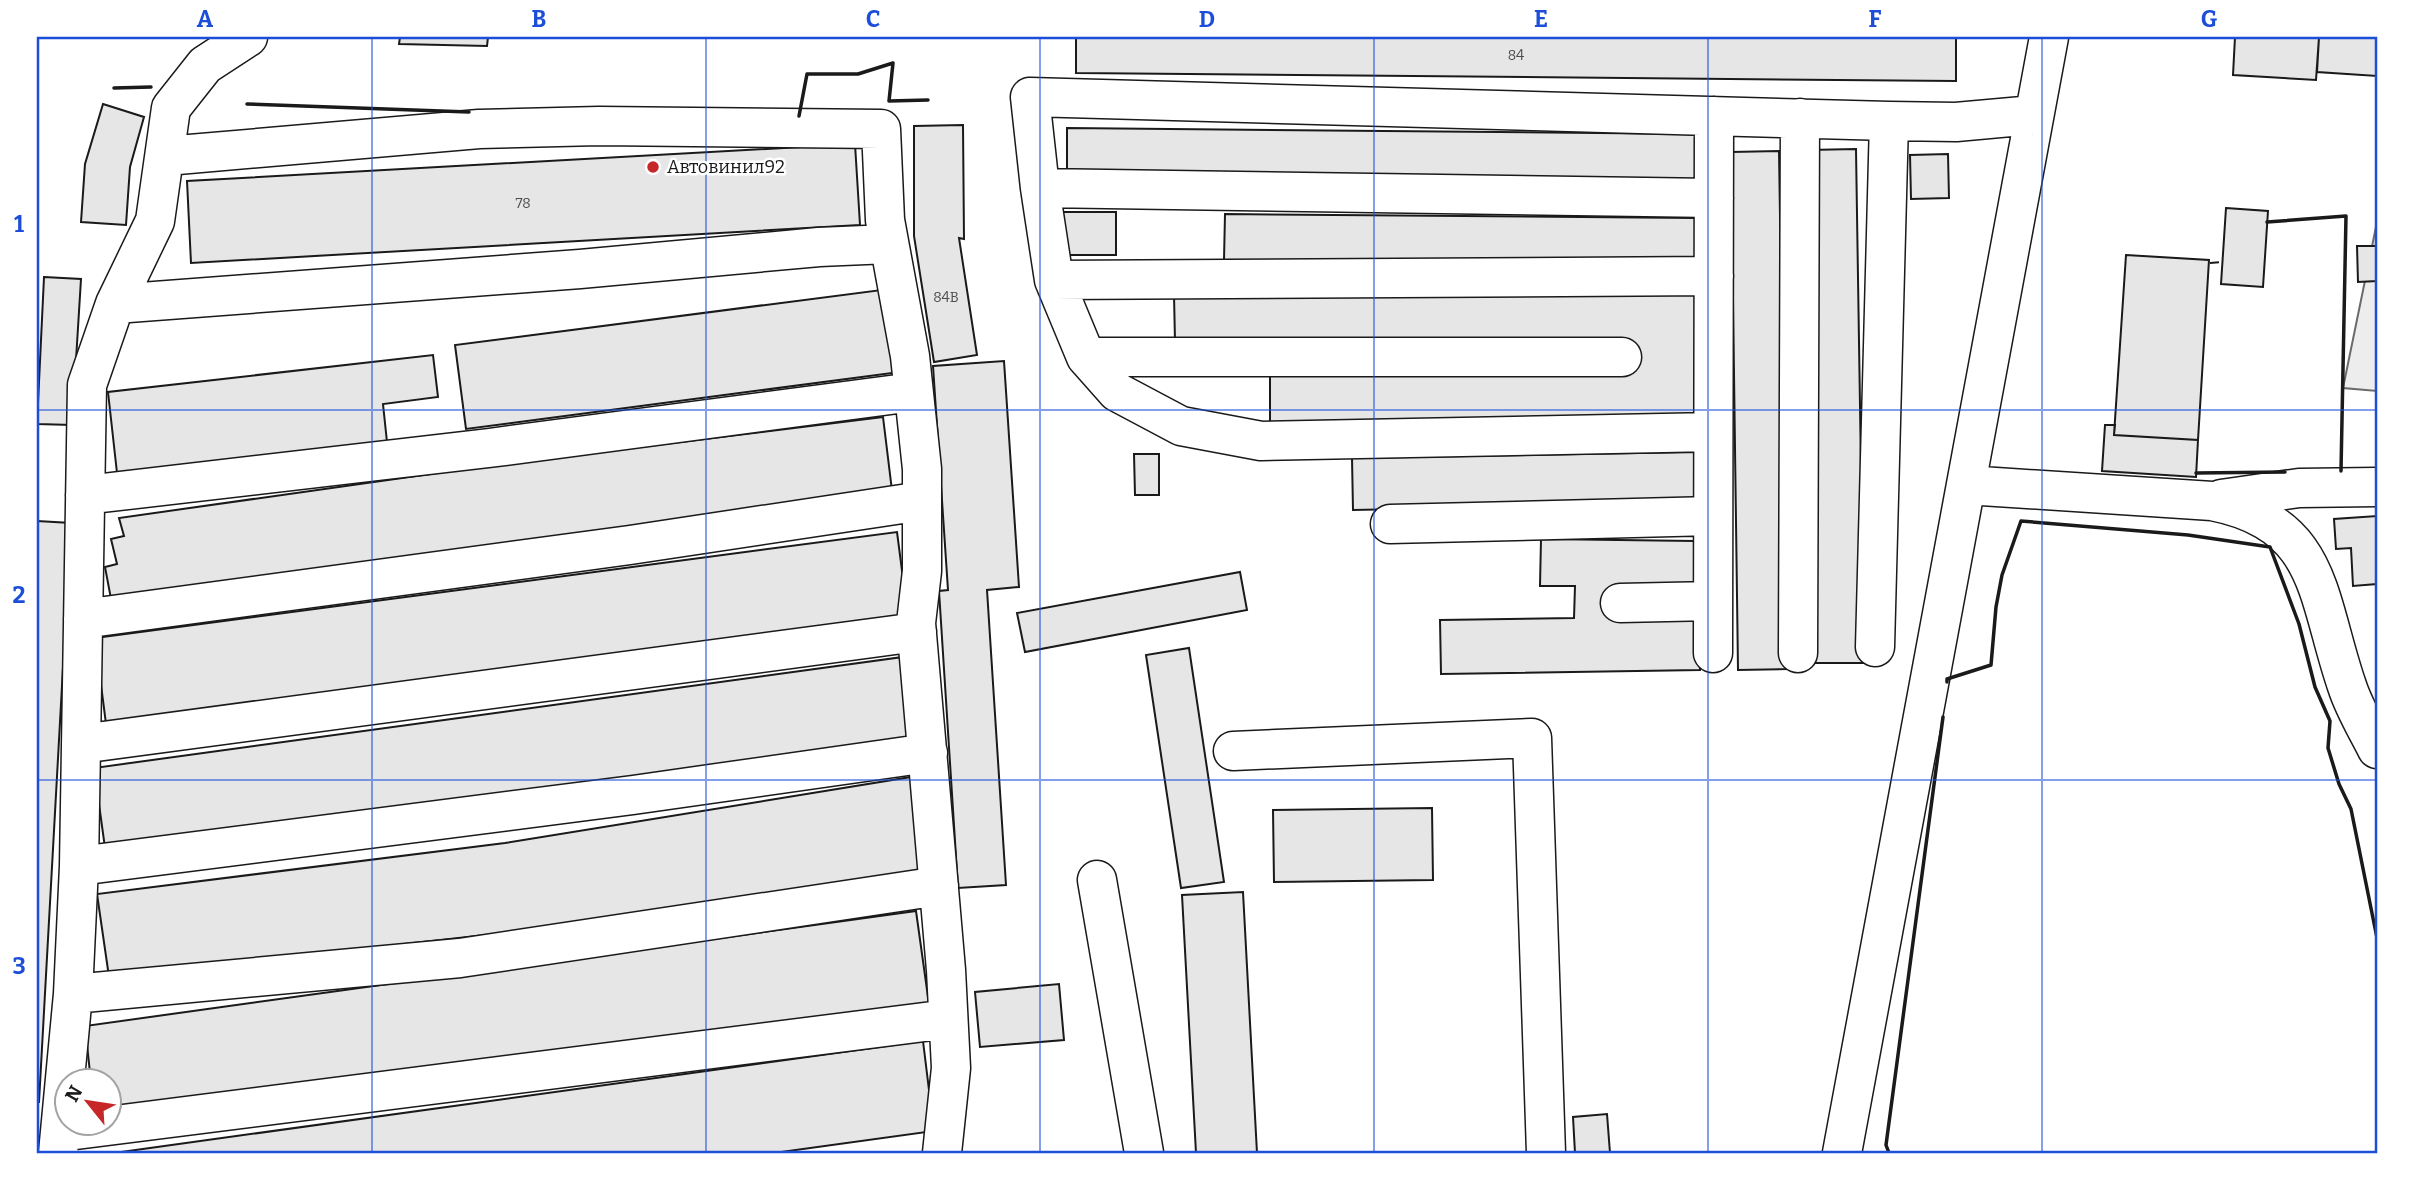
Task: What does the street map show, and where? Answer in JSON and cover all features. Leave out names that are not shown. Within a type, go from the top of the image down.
[{"type":"lane","points":[[248,37],[205,65],[171,108],[155,221],[115,304],[87,385],[79,866],[73,993],[59,1143],[948,1020]]},
{"type":"lane","points":[[1847,1149],[2049,37]]},
{"type":"lane","points":[[1713,432],[1262,441],[1181,426],[1117,393],[1086,357],[1054,280],[1030,97],[1889,121],[1956,122],[2034,115]]},
{"type":"lane","points":[[1713,653],[1714,116]]},
{"type":"lane","points":[[1798,653],[1800,118]]},
{"type":"lane","points":[[1875,647],[1889,121]]},
{"type":"lane","points":[[166,156],[480,129],[599,126],[881,129],[889,244],[910,356],[922,469],[922,571],[916,632],[939,886],[951,1068],[942,1153]]},
{"type":"lane","points":[[1040,188],[1714,198]]},
{"type":"lane","points":[[115,304],[580,269],[819,247],[889,244]]},
{"type":"lane","points":[[1054,280],[1714,276]]},
{"type":"lane","points":[[1086,357],[1622,357]]},
{"type":"lane","points":[[85,495],[489,448],[914,392]]},
{"type":"lane","points":[[1966,485],[2212,501],[2245,507],[2277,524],[2296,544],[2316,581],[2347,688],[2377,749]]},
{"type":"lane","points":[[2212,501],[2299,488],[2377,487]]},
{"type":"lane","points":[[83,619],[630,545],[922,501]]},
{"type":"lane","points":[[1390,524],[1713,516]]},
{"type":"lane","points":[[1620,603],[1713,601]]},
{"type":"lane","points":[[81,744],[916,632]]},
{"type":"lane","points":[[1233,751],[1532,738],[1546,1153]]},
{"type":"lane","points":[[79,866],[632,795],[928,753]]},
{"type":"lane","points":[[1097,880],[1144,1153]]},
{"type":"lane","points":[[73,993],[460,958],[939,886]]},
{"type":"shaded area","points":[[2377,222],[2377,391],[2343,388]]},
{"type":"building","points":[[400,37],[488,37],[487,46],[399,44]]},
{"type":"building","points":[[1076,37],[1956,37],[1956,81],[1076,73]]},
{"type":"building","points":[[2235,37],[2319,37],[2316,80],[2233,75]]},
{"type":"building","points":[[2319,37],[2377,37],[2377,76],[2317,72]]},
{"type":"building","points":[[103,104],[144,117],[130,167],[126,225],[81,222],[85,164]]},
{"type":"building","points":[[963,125],[964,239],[959,238],[977,355],[934,362],[914,236],[914,126]]},
{"type":"building","points":[[1067,128],[1697,134],[1697,180],[1067,175]]},
{"type":"building","points":[[855,144],[860,225],[191,263],[187,181]]},
{"type":"building","points":[[1856,149],[1864,663],[1815,663],[1808,150]]},
{"type":"building","points":[[1779,151],[1787,669],[1738,670],[1731,152]]},
{"type":"building","points":[[1948,154],[1949,198],[1911,199],[1910,155]]},
{"type":"building","points":[[2226,208],[2268,211],[2263,287],[2221,284]]},
{"type":"building","points":[[1061,212],[1116,212],[1116,255],[1061,255]]},
{"type":"building","points":[[1225,214],[1696,218],[1695,264],[1224,260]]},
{"type":"building","points":[[2357,246],[2377,246],[2377,281],[2358,282]]},
{"type":"building","points":[[2126,255],[2209,260],[2198,440],[2114,435]]},
{"type":"building","points":[[44,277],[81,279],[72,425],[37,424]]},
{"type":"building","points":[[889,289],[900,372],[466,429],[455,345]]},
{"type":"building","points":[[1697,294],[1698,420],[1270,422],[1270,376],[1628,374],[1629,339],[1175,341],[1174,295]]},
{"type":"building","points":[[433,355],[438,397],[383,404],[387,442],[117,473],[108,392]]},
{"type":"building","points":[[1004,361],[1019,587],[987,590],[1006,885],[958,888],[939,591],[948,590],[933,366]]},
{"type":"building","points":[[883,417],[893,499],[111,599],[105,567],[117,564],[111,539],[124,536],[119,518],[501,464]]},
{"type":"building","points":[[2105,425],[2115,425],[2114,435],[2198,440],[2196,477],[2102,471]]},
{"type":"building","points":[[1696,452],[1697,503],[1353,510],[1352,458]]},
{"type":"building","points":[[1134,454],[1159,454],[1159,495],[1135,495]]},
{"type":"building","points":[[2377,516],[2377,584],[2353,586],[2351,548],[2336,549],[2334,519]]},
{"type":"building","points":[[37,521],[71,523],[39,1102],[37,1102]]},
{"type":"building","points":[[897,532],[908,617],[106,724],[95,638]]},
{"type":"building","points":[[1541,539],[1695,541],[1694,588],[1699,615],[1700,670],[1441,674],[1440,620],[1574,618],[1575,586],[1540,586]]},
{"type":"building","points":[[1240,572],[1247,610],[1025,652],[1017,613]]},
{"type":"building","points":[[1189,648],[1224,882],[1181,888],[1146,655]]},
{"type":"building","points":[[903,657],[912,747],[105,848],[94,768]]},
{"type":"building","points":[[911,777],[924,873],[513,932],[109,977],[97,894],[505,843]]},
{"type":"building","points":[[1432,808],[1433,880],[1274,882],[1273,810]]},
{"type":"building","points":[[1243,892],[1257,1153],[1196,1153],[1182,895]]},
{"type":"building","points":[[916,911],[929,1004],[122,1109],[122,1068],[90,1068],[85,1026]]},
{"type":"building","points":[[1059,984],[1064,1040],[980,1047],[975,992]]},
{"type":"building","points":[[923,1041],[934,1131],[774,1153],[114,1153]]},
{"type":"building","points":[[1607,1114],[1610,1153],[1575,1153],[1573,1117]]},
{"type":"fence","points":[[2210,263],[2223,262]]},
{"type":"wall","points":[[799,116],[807,74],[858,74],[893,63],[889,101],[928,100]]},
{"type":"wall","points":[[114,88],[151,87]]},
{"type":"wall","points":[[247,104],[469,112]]},
{"type":"wall","points":[[2267,222],[2346,216],[2341,471]]},
{"type":"wall","points":[[2196,473],[2285,472]]},
{"type":"wall","points":[[1947,682],[1947,679],[1991,665],[2002,575],[2021,521],[2188,535],[2270,547],[2299,624],[2315,687],[2330,721],[2328,748],[2339,784],[2351,809],[2377,938]]},
{"type":"wall","points":[[1889,1153],[1886,1145],[1943,717]]},
{"type":"place","name":"Автовинил92","points":[[653,167]]}]
